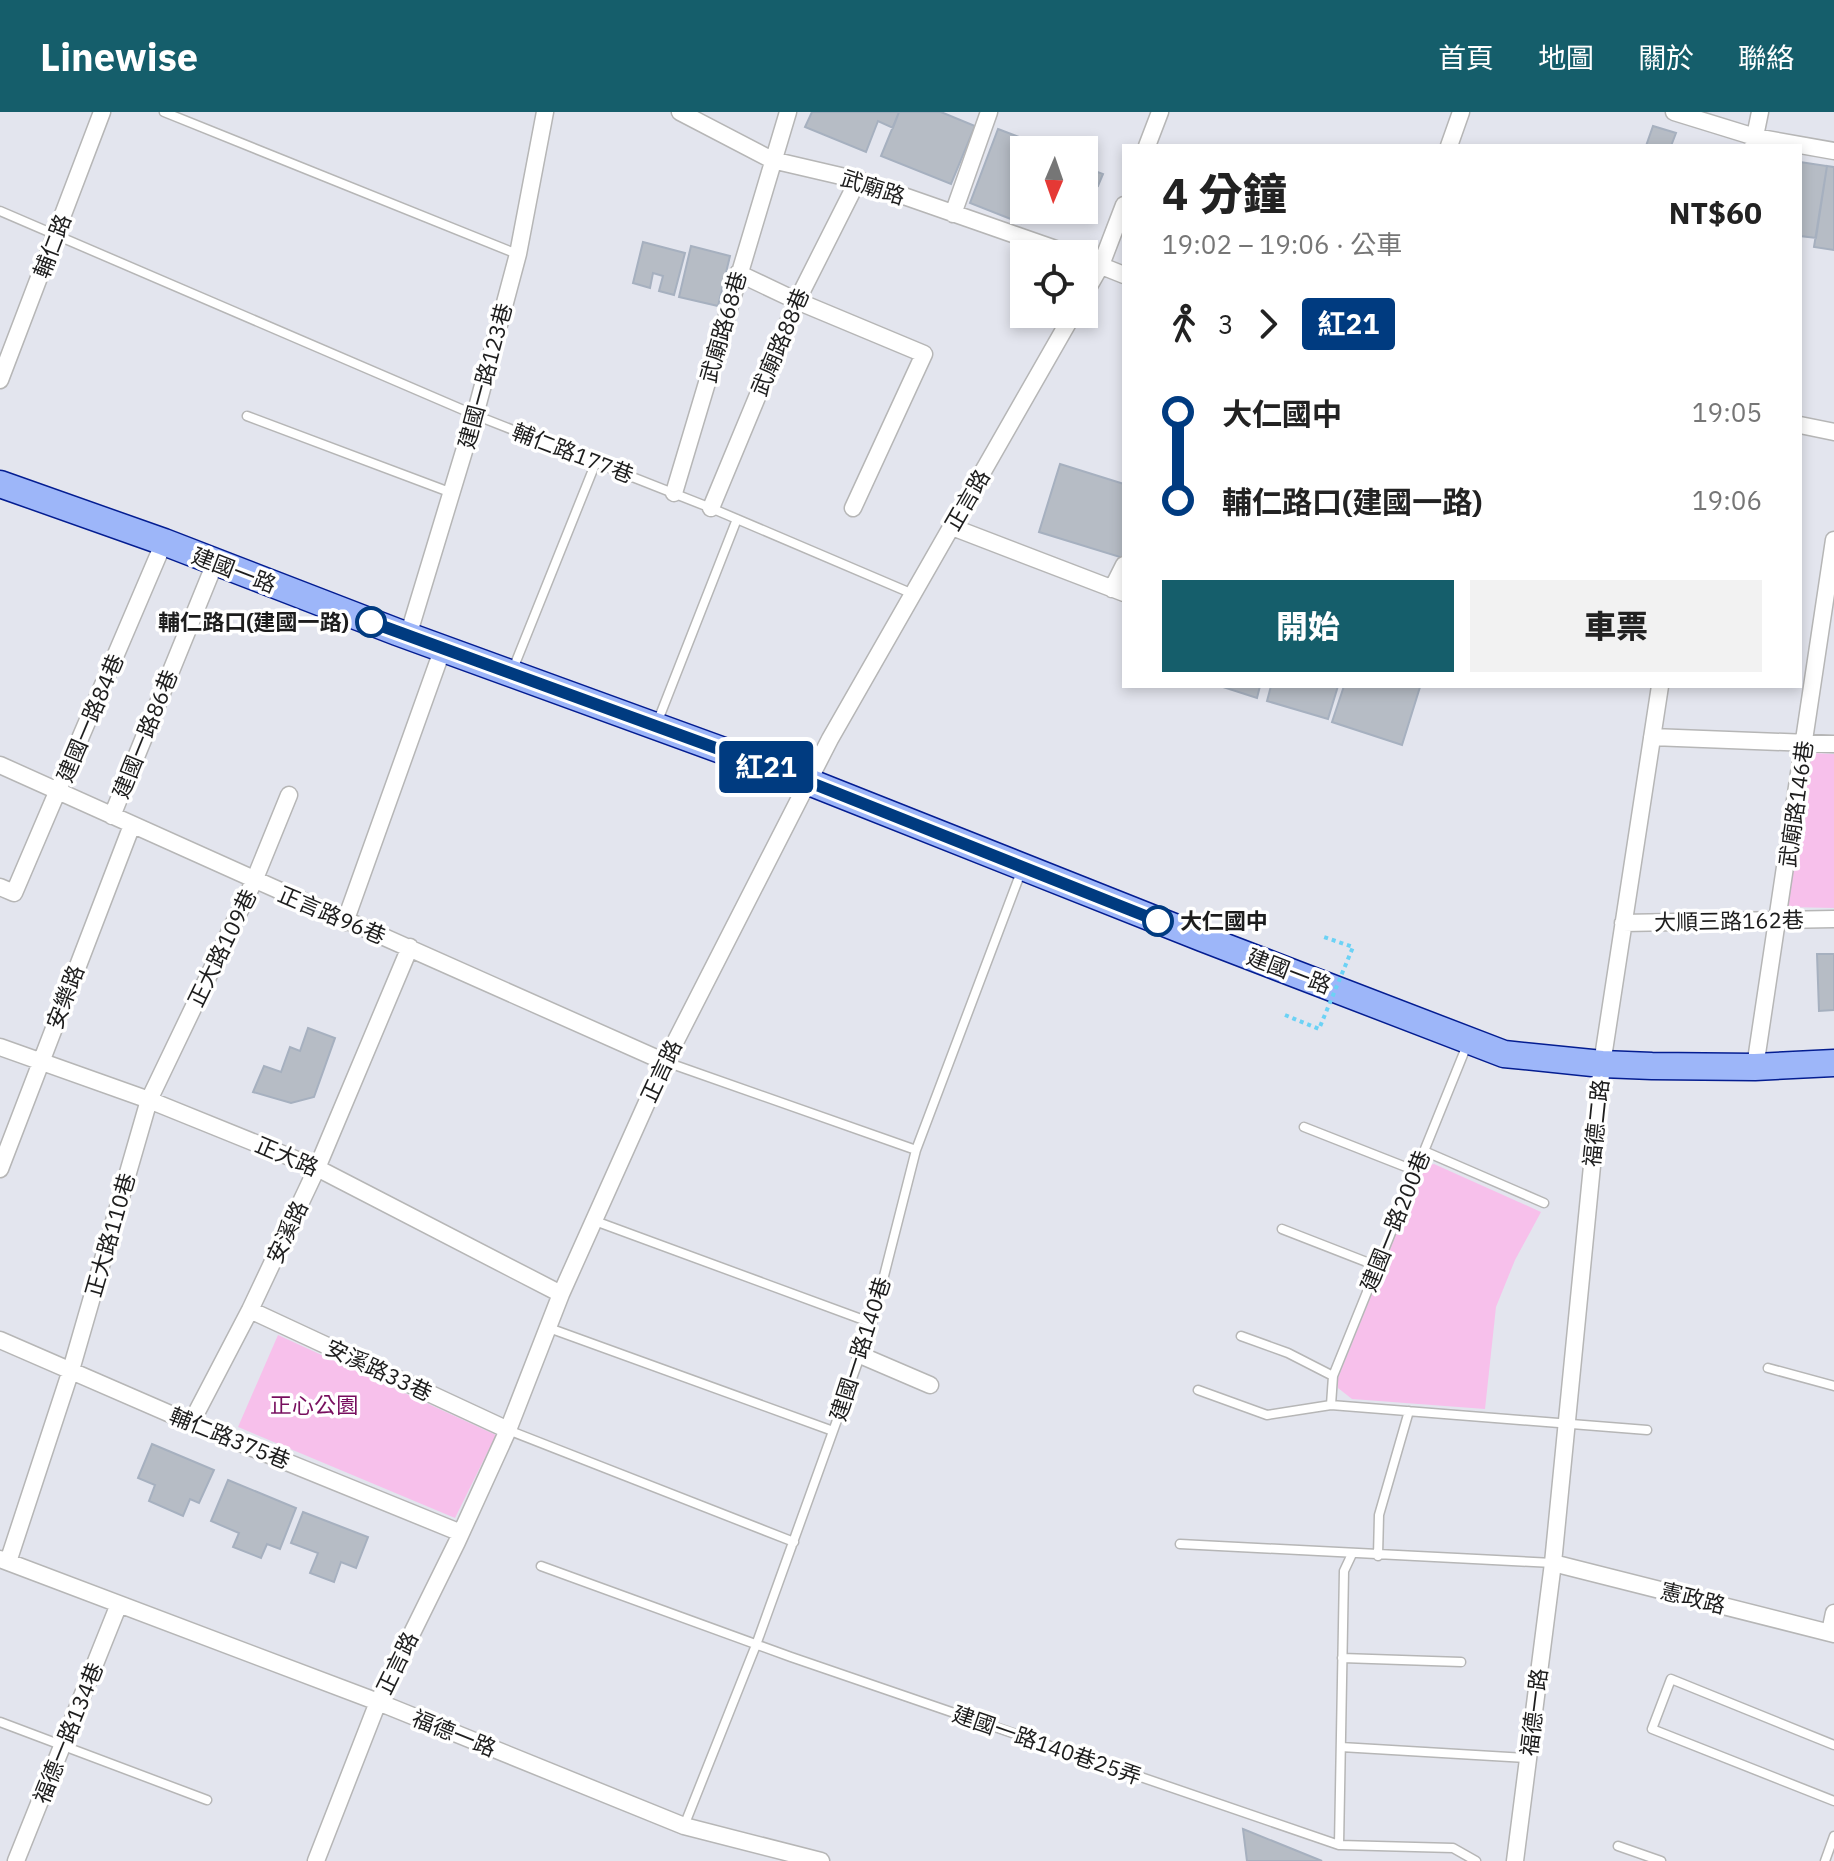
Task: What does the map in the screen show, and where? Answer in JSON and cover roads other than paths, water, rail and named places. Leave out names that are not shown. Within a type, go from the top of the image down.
[{"type":"main road","name":"建國一路","points":[[0,484],[809,782],[1504,1054],[1602,1064],[1755,1067],[1834,1063]]},
{"type":"street","name":"輔仁路","points":[[0,380],[102,112]]},
{"type":"street","name":"建國一路123巷","points":[[408,636],[475,415],[518,254],[545,112]]},
{"type":"street","name":"武廟路","points":[[680,112],[772,160],[858,180],[1029,240]]},
{"type":"street","name":"武廟路68巷","points":[[674,493],[788,112]]},
{"type":"street","points":[[953,214],[989,112]]},
{"type":"street","points":[[1148,144],[1160,112]]},
{"type":"street","points":[[1450,144],[1461,112]]},
{"type":"street","points":[[1674,112],[1754,141],[1778,144]]},
{"type":"street","points":[[1754,141],[1760,112]]},
{"type":"street","points":[[1802,147],[1834,151]]},
{"type":"street","name":"武廟路88巷","points":[[711,508],[797,301],[858,180]]},
{"type":"street","points":[[1098,270],[1122,210]]},
{"type":"street","points":[[1098,264],[1122,274]]},
{"type":"street","points":[[738,273],[924,354],[853,508]]},
{"type":"street","name":"正言路","points":[[316,1861],[378,1702],[508,1430],[561,1294],[665,1062],[809,782],[1065,328]]},
{"type":"street","points":[[1802,425],[1834,432]]},
{"type":"street","points":[[952,527],[1118,591]]},
{"type":"street","name":"武廟路146巷","points":[[1755,1067],[1834,540]]},
{"type":"street","name":"建國一路84巷","points":[[7,890],[58,792],[164,542]]},
{"type":"street","name":"建國一路86巷","points":[[112,816],[215,563]]},
{"type":"street","points":[[345,922],[443,648]]},
{"type":"street","name":"福德二路","points":[[1553,1563],[1602,1064],[1660,688]]},
{"type":"street","points":[[1652,737],[1834,744]]},
{"type":"street","name":"正言路96巷","points":[[0,765],[345,922],[410,947],[665,1062]]},
{"type":"street","name":"正大路109巷","points":[[149,1100],[254,881],[289,795]]},
{"type":"street","name":"安樂路","points":[[0,1169],[132,825]]},
{"type":"street","name":"大順三路162巷","points":[[1623,923],[1834,919]]},
{"type":"street","name":"安溪路","points":[[191,1423],[250,1310],[317,1168],[410,947]]},
{"type":"street","name":"正大路","points":[[0,1047],[149,1100],[317,1168],[561,1294]]},
{"type":"street","name":"正大路110巷","points":[[4,1560],[71,1370],[149,1100]]},
{"type":"street","name":"安溪路33巷","points":[[250,1310],[508,1430]]},
{"type":"street","name":"輔仁路375巷","points":[[0,1340],[191,1423],[461,1533]]},
{"type":"street","points":[[860,1355],[930,1385]]},
{"type":"street","name":"福德一路","points":[[4,1560],[378,1702],[684,1826],[821,1861]]},
{"type":"street","name":"福德一路","points":[[1515,1861],[1553,1563]]},
{"type":"street","name":"憲政路","points":[[1553,1563],[1832,1633]]},
{"type":"street","name":"福德一路134巷","points":[[16,1861],[119,1604]]},
{"type":"street","points":[[1832,1633],[1834,1613]]},
{"type":"lane","points":[[164,112],[518,254]]},
{"type":"lane","name":"輔仁路177巷","points":[[0,211],[475,415],[711,508],[914,594]]},
{"type":"lane","points":[[247,416],[452,493]]},
{"type":"lane","points":[[511,674],[596,462]]},
{"type":"lane","points":[[656,727],[737,519]]},
{"type":"lane","name":"建國一路140巷","points":[[684,1826],[756,1645],[872,1323],[916,1150],[1023,867]]},
{"type":"lane","name":"建國一路200巷","points":[[1331,1405],[1333,1376],[1469,1040]]},
{"type":"lane","points":[[665,1062],[916,1150]]},
{"type":"lane","points":[[1304,1127],[1416,1171]]},
{"type":"lane","points":[[1424,1151],[1544,1203]]},
{"type":"lane","points":[[594,1221],[872,1323]]},
{"type":"lane","points":[[1282,1229],[1377,1266]]},
{"type":"lane","points":[[548,1328],[833,1431]]},
{"type":"lane","points":[[1241,1336],[1288,1353],[1333,1376]]},
{"type":"lane","points":[[1768,1368],[1834,1386]]},
{"type":"lane","points":[[1198,1390],[1267,1415],[1331,1405],[1647,1430]]},
{"type":"lane","points":[[1378,1556],[1379,1515],[1409,1411]]},
{"type":"lane","points":[[508,1430],[794,1542]]},
{"type":"lane","points":[[1180,1544],[1553,1563]]},
{"type":"lane","points":[[1339,1845],[1344,1571],[1352,1554]]},
{"type":"lane","name":"建國一路140巷25弄","points":[[541,1566],[756,1645],[1339,1845],[1453,1848],[1476,1861]]},
{"type":"lane","points":[[1342,1658],[1461,1662]]},
{"type":"lane","points":[[1834,1745],[1671,1679],[1652,1729],[1834,1801]]},
{"type":"lane","points":[[0,1722],[207,1800]]},
{"type":"lane","points":[[1341,1747],[1528,1758]]},
{"type":"lane","points":[[1825,1861],[1834,1836]]},
{"type":"lane","points":[[1618,1846],[1661,1861]]},
{"type":"place","name":"輔仁路口(建國一路)","points":[[371,622]]},
{"type":"place","name":"大仁國中","points":[[1158,921]]},
{"type":"park label","name":"正心公園","points":[[314,1405]]}]
